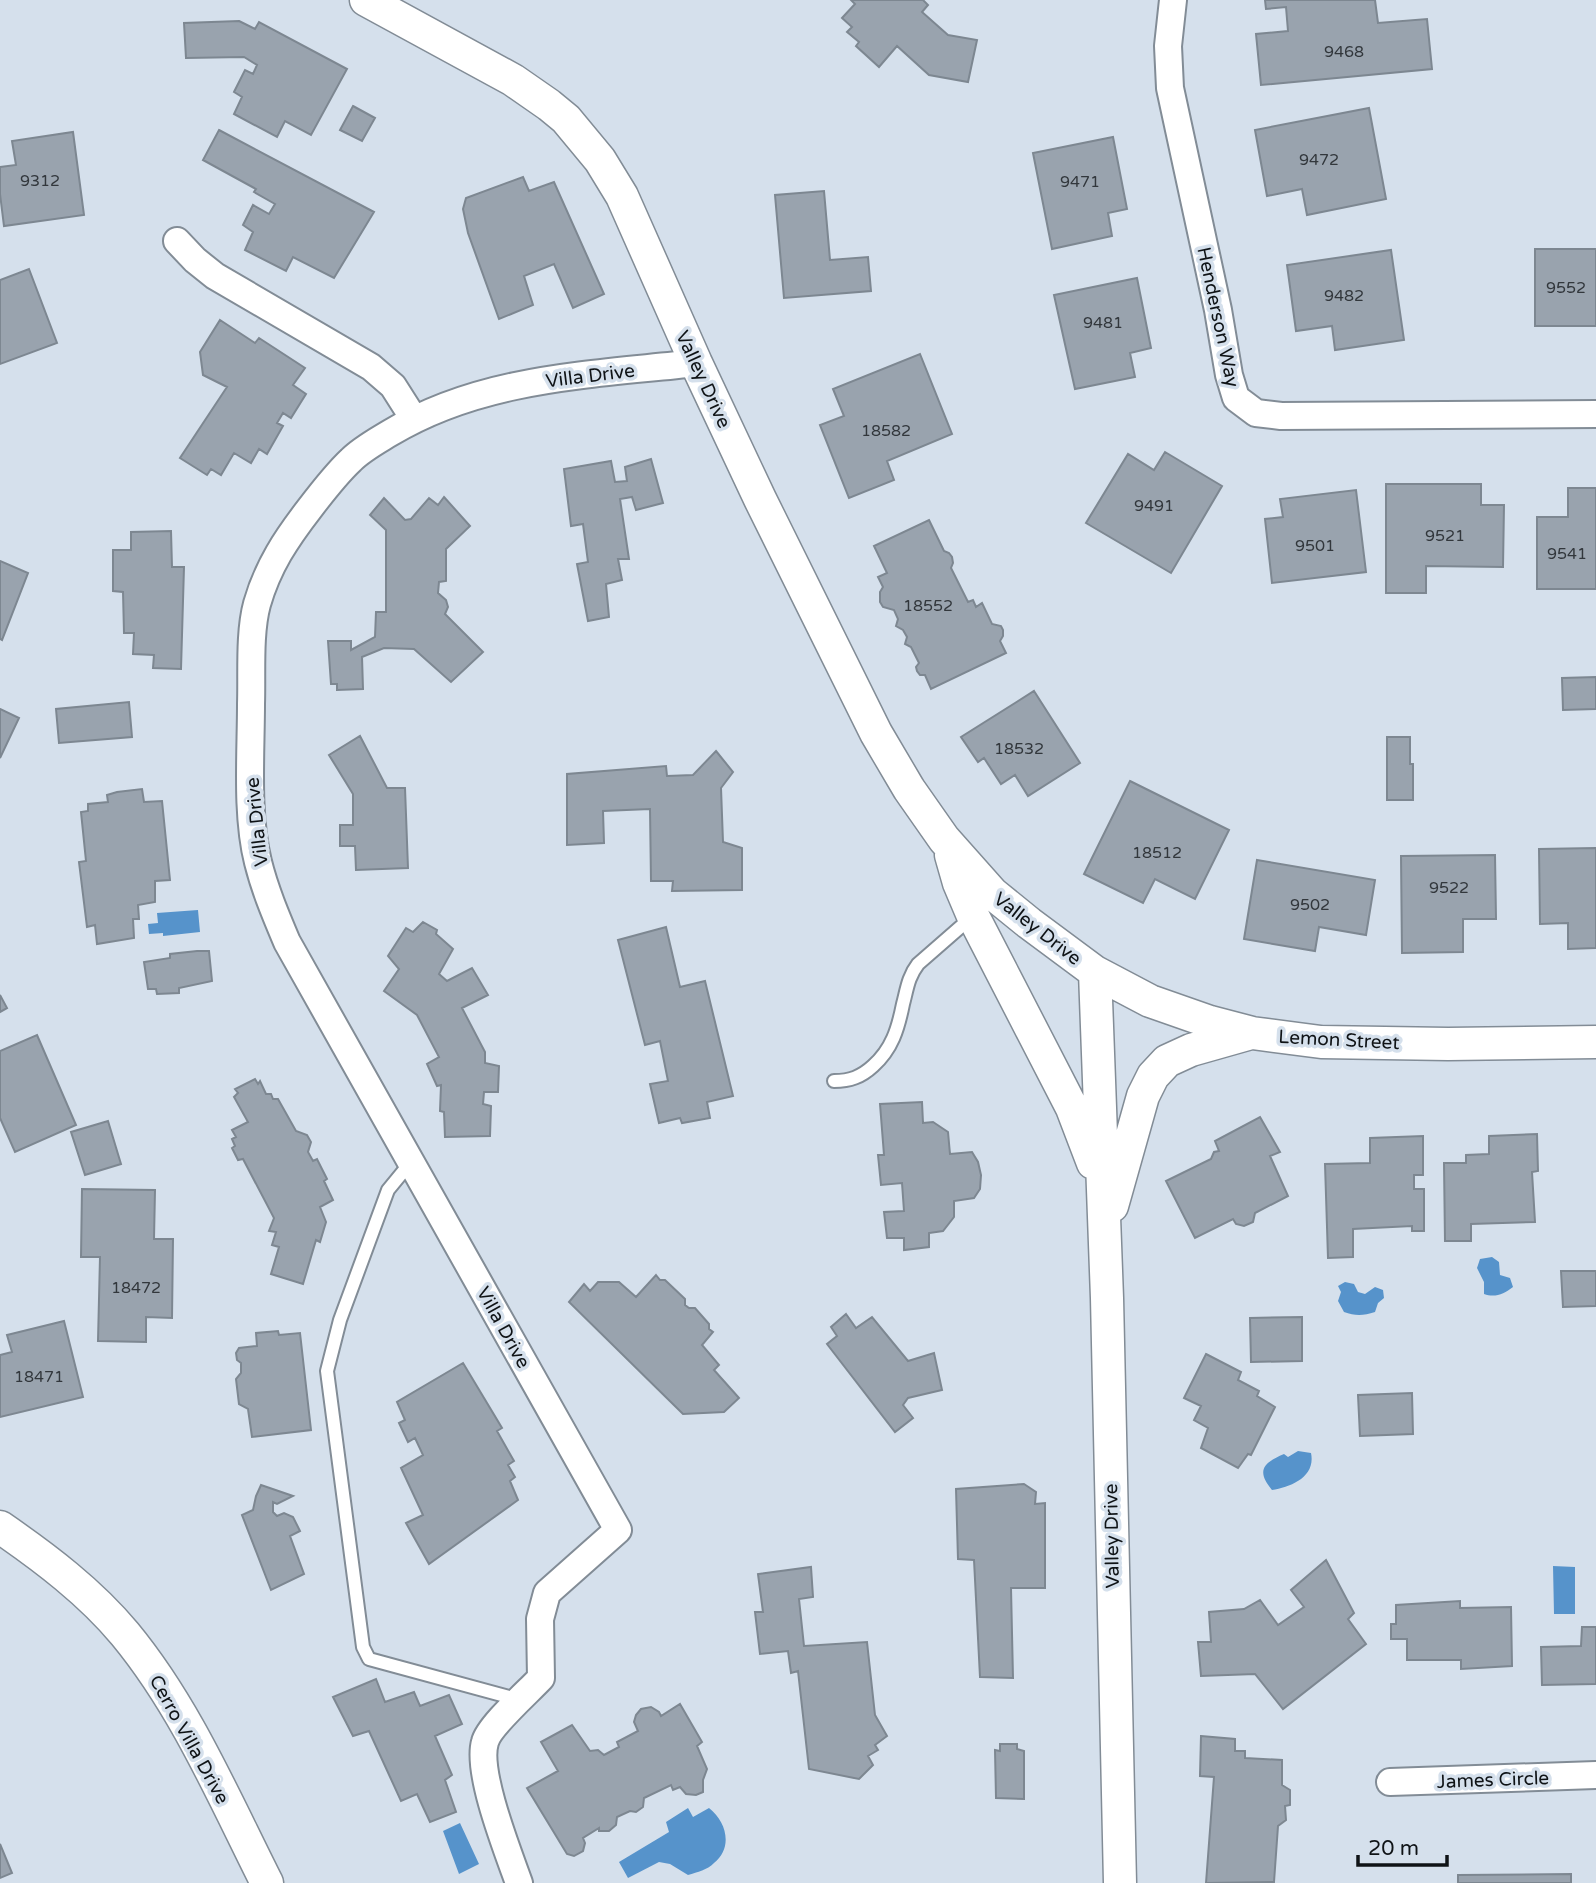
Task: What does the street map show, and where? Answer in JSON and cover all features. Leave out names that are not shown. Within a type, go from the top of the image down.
[{"type":"street","name":"Valley Drive","points":[[366,0],[513,80],[549,105],[578,132],[600,160],[622,196],[760,499],[858,698],[909,789],[949,846],[992,893],[1095,972],[1105,1231],[1120,1883]]},
{"type":"street","name":"Henderson Way","points":[[1173,0],[1168,46],[1170,88],[1236,398],[1256,413],[1281,416],[1596,414]]},
{"type":"street","points":[[177,242],[215,276],[371,367],[393,386],[414,419]]},
{"type":"street","name":"Villa Drive","points":[[520,1700],[541,1678],[540,1619],[547,1593],[618,1530],[287,942],[268,896],[258,860],[250,783],[253,645],[257,607],[269,568],[290,533],[330,482],[353,458],[414,419],[449,404],[503,388],[557,378],[696,363]]},
{"type":"street","name":"Valley Drive","points":[[949,846],[959,883],[973,916],[1072,1108],[1103,1190]]},
{"type":"street","name":"Lemon Street","points":[[1095,972],[1177,1012],[1252,1033],[1321,1042],[1596,1042]]},
{"type":"street","points":[[1105,1231],[1143,1096],[1153,1076],[1167,1061],[1191,1050],[1252,1033]]},
{"type":"street","name":"Cerro Villa Drive","points":[[0,1527],[81,1589],[124,1633],[160,1681],[190,1730],[267,1883]]},
{"type":"street","points":[[519,1883],[491,1797],[483,1758],[485,1741],[520,1700]]},
{"type":"street","name":"James Circle","points":[[1390,1782],[1596,1775]]},
{"type":"lane","points":[[834,1081],[857,1078],[885,1054],[898,1027],[911,973],[973,916]]},
{"type":"lane","points":[[411,1162],[388,1190],[340,1320],[327,1371],[363,1647],[369,1659],[520,1700]]},
{"type":"water","points":[[198,910],[200,932],[163,936],[163,933],[149,934],[148,924],[158,923],[157,913]]},
{"type":"water","points":[[1492,1257],[1499,1262],[1500,1275],[1510,1278],[1513,1287],[1492,1296],[1484,1294],[1484,1282],[1477,1268],[1480,1259]]},
{"type":"water","points":[[1345,1282],[1354,1284],[1358,1292],[1365,1294],[1375,1287],[1383,1290],[1384,1298],[1378,1303],[1375,1312],[1359,1315],[1344,1312],[1338,1301],[1341,1292],[1338,1286]]},
{"type":"water","points":[[1298,1451],[1311,1453],[1312,1461],[1306,1474],[1294,1483],[1272,1490],[1264,1478],[1264,1468],[1277,1457],[1284,1454],[1288,1457]]},
{"type":"water","points":[[1553,1566],[1575,1567],[1575,1614],[1554,1614]]},
{"type":"water","points":[[688,1808],[693,1817],[709,1808],[720,1820],[726,1843],[720,1857],[708,1867],[688,1875],[670,1864],[659,1862],[628,1878],[619,1862],[669,1832],[666,1822]]},
{"type":"water","points":[[460,1823],[479,1864],[459,1874],[443,1831]]},
{"type":"building","points":[[851,0],[923,0],[928,5],[922,12],[948,35],[977,40],[968,82],[929,75],[897,46],[879,67],[856,46],[859,42],[847,32],[852,27],[842,18],[855,4]]},
{"type":"building","points":[[1265,0],[1375,0],[1378,23],[1427,19],[1432,69],[1261,85],[1256,34],[1288,31],[1286,7],[1266,9]]},
{"type":"building","points":[[239,21],[255,29],[259,22],[347,69],[311,135],[285,121],[277,137],[234,114],[242,97],[234,92],[245,70],[253,74],[257,65],[244,57],[186,58],[184,23]]},
{"type":"building","points":[[353,106],[375,118],[362,141],[340,130]]},
{"type":"building","points":[[1369,108],[1386,199],[1307,215],[1302,189],[1267,196],[1255,130]]},
{"type":"building","points":[[219,130],[374,212],[334,278],[293,257],[286,271],[245,250],[253,232],[243,225],[253,205],[269,214],[275,204],[254,192],[256,189],[203,160]]},
{"type":"building","points":[[73,132],[84,215],[4,226],[0,167],[16,165],[12,141]]},
{"type":"building","points":[[1113,137],[1127,209],[1108,213],[1112,236],[1052,249],[1033,153]]},
{"type":"building","points":[[523,177],[529,191],[554,182],[604,294],[573,308],[554,264],[524,276],[533,305],[499,319],[468,233],[463,209],[466,198]]},
{"type":"building","points":[[824,191],[830,260],[868,257],[871,291],[784,298],[775,195]]},
{"type":"building","points":[[1535,249],[1596,249],[1596,326],[1535,326]]},
{"type":"building","points":[[1391,250],[1404,340],[1335,350],[1332,326],[1296,331],[1287,265]]},
{"type":"building","points":[[29,269],[57,343],[0,364],[0,280]]},
{"type":"building","points":[[1137,278],[1151,348],[1130,353],[1135,377],[1075,389],[1054,295]]},
{"type":"building","points":[[220,320],[255,343],[259,338],[305,368],[293,385],[306,394],[291,418],[283,413],[277,423],[283,426],[267,454],[259,449],[251,463],[234,453],[221,475],[211,469],[207,475],[180,458],[227,387],[203,375],[200,352]]},
{"type":"building","points":[[920,354],[952,434],[887,461],[894,480],[849,498],[820,425],[844,416],[833,389]]},
{"type":"building","points":[[1165,452],[1222,486],[1171,573],[1086,523],[1128,454],[1154,470]]},
{"type":"building","points":[[651,459],[663,503],[636,510],[632,497],[620,499],[629,559],[618,559],[622,580],[606,584],[609,617],[588,621],[577,564],[588,562],[583,524],[571,526],[564,469],[611,461],[615,482],[627,481],[625,467]]},
{"type":"building","points":[[1386,484],[1481,484],[1481,505],[1504,505],[1503,567],[1426,566],[1426,593],[1386,593]]},
{"type":"building","points":[[1568,488],[1596,488],[1596,589],[1537,589],[1537,517],[1568,517]]},
{"type":"building","points":[[1356,490],[1366,572],[1272,583],[1265,519],[1283,517],[1280,499]]},
{"type":"building","points":[[444,497],[470,526],[446,549],[446,581],[439,582],[438,593],[446,600],[448,607],[445,614],[483,652],[451,682],[414,649],[384,648],[362,657],[363,689],[337,690],[337,684],[331,684],[328,641],[351,641],[351,650],[375,637],[376,612],[386,612],[386,530],[370,515],[384,498],[405,520],[411,519],[429,498],[438,505]]},
{"type":"building","points":[[929,520],[944,551],[952,557],[951,568],[968,602],[973,600],[976,607],[982,603],[992,624],[1001,626],[1003,636],[1000,641],[1006,653],[931,689],[925,675],[920,675],[917,671],[919,663],[911,647],[905,644],[907,637],[903,630],[896,626],[898,619],[894,610],[883,607],[880,602],[883,587],[878,577],[887,573],[874,546]]},
{"type":"building","points":[[171,531],[172,567],[184,567],[181,669],[153,668],[154,655],[133,654],[134,633],[124,633],[123,592],[113,591],[113,550],[131,550],[131,532]]},
{"type":"building","points":[[0,561],[28,573],[2,640],[0,639]]},
{"type":"building","points":[[1596,677],[1596,709],[1563,710],[1562,678]]},
{"type":"building","points":[[1034,691],[1080,763],[1028,796],[1015,775],[1001,784],[984,758],[978,762],[961,737]]},
{"type":"building","points":[[129,702],[132,737],[59,743],[56,709]]},
{"type":"building","points":[[0,709],[19,718],[0,758]]},
{"type":"building","points":[[360,736],[387,788],[405,788],[408,868],[356,870],[355,846],[340,846],[340,825],[353,825],[353,794],[329,755]]},
{"type":"building","points":[[1387,737],[1410,737],[1413,800],[1387,800]]},
{"type":"building","points":[[716,751],[733,772],[721,788],[723,842],[742,848],[742,890],[672,891],[673,881],[651,881],[650,809],[603,811],[604,843],[567,845],[567,774],[666,766],[667,776],[693,775]]},
{"type":"building","points":[[1130,781],[1229,830],[1195,899],[1155,879],[1143,903],[1084,874]]},
{"type":"building","points":[[142,789],[144,802],[162,801],[170,880],[155,881],[155,902],[138,905],[139,919],[133,919],[134,938],[97,944],[95,925],[87,927],[79,862],[86,861],[81,812],[88,811],[88,804],[108,802],[107,795]]},
{"type":"building","points":[[1596,848],[1596,948],[1568,949],[1568,923],[1540,924],[1539,849]]},
{"type":"building","points":[[1495,855],[1496,919],[1463,919],[1463,952],[1402,953],[1401,856]]},
{"type":"building","points":[[1257,860],[1375,880],[1366,935],[1319,927],[1315,951],[1244,939]]},
{"type":"building","points":[[423,922],[437,930],[436,934],[453,949],[439,974],[447,981],[472,968],[488,995],[462,1008],[485,1052],[485,1063],[499,1066],[498,1092],[484,1092],[483,1104],[491,1106],[490,1136],[445,1137],[444,1112],[440,1111],[441,1085],[437,1086],[427,1064],[439,1057],[417,1015],[384,991],[399,969],[388,956],[406,928],[413,932]]},
{"type":"building","points":[[666,927],[680,987],[705,981],[733,1096],[707,1102],[710,1118],[682,1123],[680,1118],[659,1123],[650,1084],[668,1081],[660,1041],[645,1045],[618,940]]},
{"type":"building","points":[[209,951],[212,981],[179,988],[179,993],[157,994],[156,989],[148,989],[144,962],[170,958],[170,954]]},
{"type":"building","points":[[0,995],[7,1008],[0,1012]]},
{"type":"building","points":[[37,1035],[76,1125],[15,1152],[0,1118],[0,1051]]},
{"type":"building","points":[[255,1079],[258,1084],[260,1081],[266,1094],[278,1099],[296,1131],[307,1135],[311,1142],[308,1152],[313,1161],[317,1159],[333,1200],[320,1207],[326,1222],[320,1242],[316,1240],[303,1284],[271,1274],[279,1247],[272,1245],[276,1232],[269,1231],[274,1218],[243,1159],[238,1160],[232,1148],[235,1146],[232,1139],[236,1137],[232,1130],[248,1122],[234,1097],[238,1093],[235,1089]]},
{"type":"building","points":[[922,1102],[923,1123],[933,1122],[948,1132],[950,1154],[972,1152],[981,1175],[980,1189],[974,1198],[954,1201],[954,1217],[943,1231],[929,1233],[929,1247],[904,1250],[904,1238],[887,1238],[884,1212],[904,1211],[902,1183],[881,1185],[878,1155],[884,1155],[880,1104]]},
{"type":"building","points":[[1260,1117],[1280,1152],[1270,1156],[1288,1196],[1255,1213],[1253,1222],[1244,1226],[1236,1224],[1233,1219],[1195,1238],[1166,1181],[1211,1159],[1214,1152],[1219,1151],[1215,1141]]},
{"type":"building","points":[[108,1121],[121,1164],[85,1175],[71,1132]]},
{"type":"building","points":[[1537,1134],[1538,1171],[1532,1172],[1535,1222],[1471,1224],[1471,1241],[1445,1241],[1444,1163],[1466,1163],[1466,1155],[1489,1154],[1489,1136]]},
{"type":"building","points":[[1423,1136],[1423,1175],[1414,1175],[1414,1189],[1424,1189],[1424,1231],[1412,1231],[1412,1226],[1353,1229],[1353,1257],[1328,1258],[1325,1164],[1370,1163],[1370,1138]]},
{"type":"building","points":[[82,1189],[155,1190],[154,1239],[173,1239],[172,1318],[146,1317],[146,1342],[98,1341],[100,1257],[81,1257]]},
{"type":"building","points":[[1561,1271],[1596,1271],[1596,1306],[1563,1307]]},
{"type":"building","points":[[656,1275],[685,1299],[685,1305],[695,1308],[713,1332],[702,1345],[719,1365],[714,1370],[739,1398],[724,1412],[683,1414],[569,1302],[584,1284],[590,1291],[598,1282],[619,1282],[636,1297]]},
{"type":"building","points":[[846,1314],[856,1328],[872,1317],[908,1361],[934,1353],[942,1390],[908,1398],[903,1405],[913,1418],[895,1432],[827,1344],[837,1336],[831,1327]]},
{"type":"building","points":[[1302,1317],[1302,1361],[1251,1362],[1250,1318]]},
{"type":"building","points":[[64,1321],[83,1397],[0,1417],[0,1355],[12,1352],[7,1335]]},
{"type":"building","points":[[278,1331],[279,1335],[300,1333],[311,1430],[252,1437],[248,1409],[239,1404],[236,1379],[241,1373],[241,1363],[237,1360],[236,1353],[239,1348],[257,1346],[256,1333]]},
{"type":"building","points":[[1206,1354],[1241,1372],[1238,1380],[1259,1391],[1257,1396],[1275,1407],[1251,1455],[1248,1454],[1238,1468],[1201,1448],[1208,1428],[1194,1420],[1201,1406],[1184,1398]]},
{"type":"building","points":[[463,1363],[502,1428],[497,1431],[514,1461],[508,1465],[515,1477],[510,1481],[518,1500],[429,1564],[406,1523],[423,1515],[401,1468],[423,1455],[415,1438],[408,1442],[399,1423],[405,1420],[397,1402]]},
{"type":"building","points":[[1412,1393],[1413,1434],[1360,1436],[1358,1395]]},
{"type":"building","points":[[1024,1484],[1036,1492],[1035,1504],[1045,1503],[1045,1588],[1011,1588],[1013,1678],[980,1677],[974,1560],[958,1559],[956,1489]]},
{"type":"building","points":[[261,1485],[293,1496],[277,1504],[273,1502],[273,1512],[277,1516],[284,1513],[293,1517],[300,1531],[290,1536],[304,1574],[271,1590],[242,1515],[253,1510]]},
{"type":"building","points":[[1326,1560],[1354,1613],[1348,1619],[1366,1644],[1283,1709],[1255,1674],[1201,1676],[1198,1642],[1211,1642],[1209,1612],[1244,1609],[1260,1600],[1278,1625],[1304,1607],[1291,1590]]},
{"type":"building","points":[[811,1567],[813,1597],[799,1599],[804,1646],[867,1642],[875,1715],[887,1736],[875,1745],[878,1750],[868,1756],[873,1765],[859,1779],[809,1769],[798,1671],[791,1673],[788,1651],[760,1654],[755,1612],[763,1612],[758,1574]]},
{"type":"building","points":[[1460,1601],[1460,1608],[1511,1607],[1512,1666],[1461,1669],[1461,1660],[1407,1660],[1407,1639],[1391,1639],[1391,1624],[1396,1624],[1396,1605]]},
{"type":"building","points":[[1582,1627],[1596,1627],[1596,1684],[1542,1685],[1541,1647],[1581,1646]]},
{"type":"building","points":[[376,1679],[385,1702],[414,1692],[420,1706],[449,1695],[462,1724],[435,1736],[452,1775],[445,1780],[456,1812],[430,1822],[417,1794],[401,1801],[369,1731],[353,1736],[333,1697]]},
{"type":"building","points":[[680,1704],[702,1742],[697,1746],[707,1769],[703,1792],[696,1795],[686,1794],[680,1787],[673,1790],[671,1785],[644,1798],[643,1807],[636,1812],[630,1811],[617,1817],[616,1825],[609,1831],[599,1831],[599,1828],[583,1838],[583,1851],[574,1856],[567,1854],[527,1788],[558,1771],[541,1742],[572,1725],[590,1751],[598,1750],[604,1755],[619,1747],[617,1742],[638,1731],[634,1722],[641,1709],[651,1707],[661,1716]]},
{"type":"building","points":[[1201,1736],[1235,1739],[1235,1751],[1245,1751],[1245,1758],[1282,1760],[1282,1785],[1290,1790],[1290,1805],[1285,1806],[1286,1820],[1278,1826],[1274,1882],[1206,1883],[1214,1777],[1200,1776]]},
{"type":"building","points":[[1000,1744],[1017,1744],[1017,1749],[1024,1751],[1024,1799],[996,1798],[995,1750],[1000,1751]]},
{"type":"building","points":[[0,1844],[12,1873],[0,1878]]},
{"type":"building","points":[[1571,1874],[1571,1883],[1458,1883],[1458,1875]]}]
